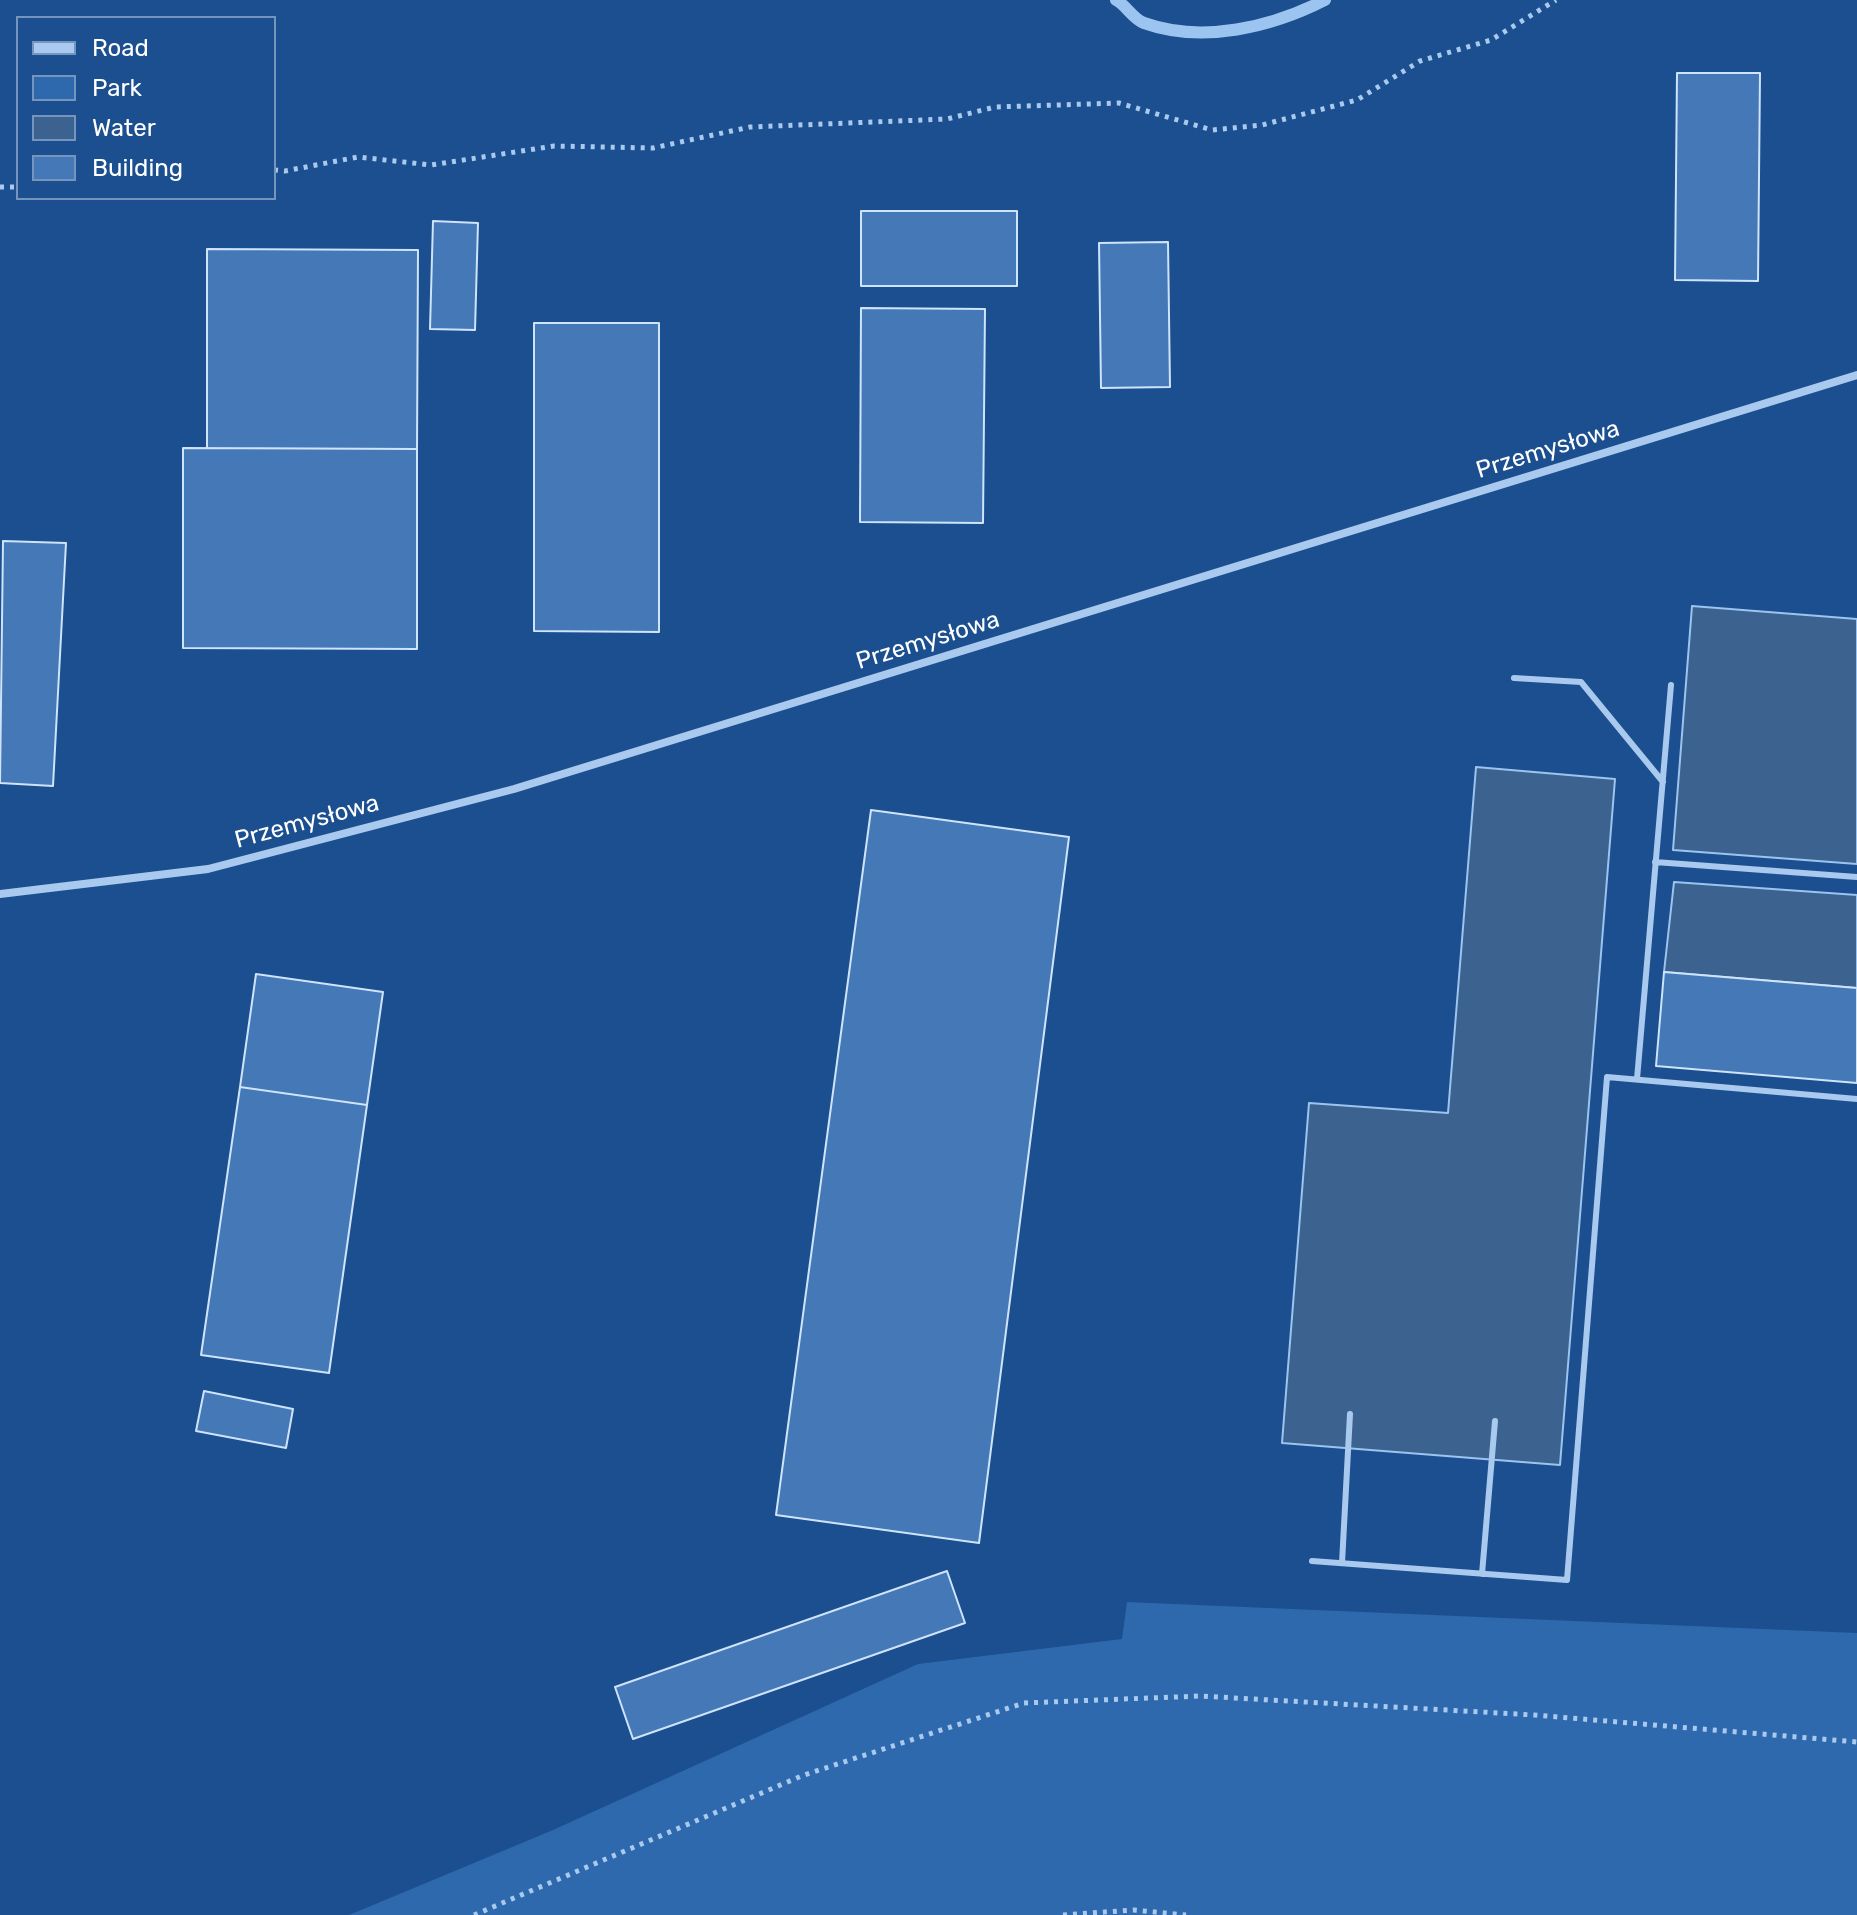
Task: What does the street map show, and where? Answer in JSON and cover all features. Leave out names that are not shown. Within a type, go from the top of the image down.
[{"type":"street","name":"Przemysłowa","points":[[0,894],[208,869],[514,789],[1857,375]]},
{"type":"lane","points":[[1514,678],[1581,682],[1663,782]]},
{"type":"lane","points":[[1637,1079],[1671,685]]},
{"type":"lane","points":[[1655,862],[1857,877]]},
{"type":"lane","points":[[1312,1561],[1567,1580],[1607,1077],[1857,1099]]},
{"type":"lane","points":[[1342,1563],[1350,1414]]},
{"type":"lane","points":[[1482,1574],[1495,1421]]},
{"type":"path","points":[[276,170],[358,157],[431,165],[554,146],[653,148],[750,127],[947,119],[995,107],[1119,103],[1212,130],[1262,125],[1357,100],[1420,61],[1491,40],[1556,0]]},
{"type":"path","points":[[474,1915],[804,1775],[1024,1703],[1200,1696],[1534,1715],[1857,1742]]},
{"type":"path","points":[[1063,1915],[1133,1910],[1186,1915]]},
{"type":"green space","points":[[1127,1602],[1857,1633],[1857,1915],[349,1915],[553,1830],[918,1664],[1122,1639]]},
{"type":"water","points":[[1692,606],[1857,619],[1857,864],[1673,850]]},
{"type":"water","points":[[1476,767],[1615,779],[1560,1465],[1282,1443],[1309,1103],[1448,1113]]},
{"type":"water","points":[[1674,882],[1857,895],[1857,988],[1664,972]]},
{"type":"building","points":[[1677,73],[1760,73],[1758,281],[1675,280]]},
{"type":"building","points":[[861,211],[1017,211],[1017,286],[861,286]]},
{"type":"building","points":[[433,221],[478,223],[475,330],[430,329]]},
{"type":"building","points":[[1168,242],[1170,387],[1101,388],[1099,243]]},
{"type":"building","points":[[207,249],[418,250],[417,449],[207,448]]},
{"type":"building","points":[[861,308],[985,309],[983,523],[860,522]]},
{"type":"building","points":[[534,323],[659,323],[659,632],[534,631]]},
{"type":"building","points":[[183,448],[417,449],[417,649],[183,648]]},
{"type":"building","points":[[3,541],[66,543],[53,786],[0,783]]},
{"type":"building","points":[[871,810],[1069,837],[979,1543],[776,1515]]},
{"type":"building","points":[[1664,972],[1857,988],[1857,1083],[1656,1066]]},
{"type":"building","points":[[256,974],[383,992],[367,1105],[240,1087]]},
{"type":"building","points":[[240,1087],[367,1105],[329,1373],[201,1355]]},
{"type":"building","points":[[204,1391],[293,1409],[286,1448],[196,1431]]},
{"type":"building","points":[[947,1571],[965,1623],[633,1739],[615,1687]]},
{"type":"waterway","points":[[1116,0],[1144,23],[1190,32],[1237,30],[1260,25],[1325,0]]}]
